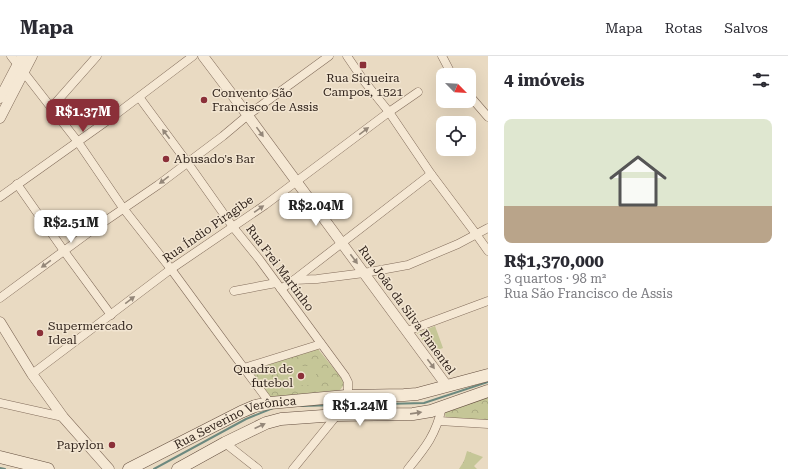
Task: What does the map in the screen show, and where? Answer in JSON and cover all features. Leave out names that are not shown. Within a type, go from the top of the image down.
[{"type":"main road","name":"Rua Severino Verônica","points":[[129,469],[240,412],[255,406],[270,403],[346,396],[417,394],[488,375]]},
{"type":"main road","name":"Rua Severino Verônica","points":[[178,469],[225,443],[266,423],[281,419],[337,415],[413,414],[432,411],[488,391]]},
{"type":"main road","points":[[0,457],[48,469]]},
{"type":"street","points":[[11,56],[21,65],[51,108],[78,142],[123,208],[171,269],[270,403]]},
{"type":"street","points":[[0,98],[21,65],[32,56]]},
{"type":"street","points":[[51,108],[97,56]]},
{"type":"street","points":[[0,197],[78,142],[193,56]]},
{"type":"street","name":"Rua João da Silva Pimentel","points":[[203,56],[447,386]]},
{"type":"street","points":[[0,298],[158,184],[223,136],[248,115],[329,56]]},
{"type":"street","points":[[347,56],[488,251]]},
{"type":"street","points":[[442,56],[448,68]]},
{"type":"street","points":[[0,118],[21,65]]},
{"type":"street","name":"Rua Índio Piragibe","points":[[32,374],[171,269],[296,182],[388,112],[418,92]]},
{"type":"street","name":"Rua Frei Martinho","points":[[139,97],[233,227],[259,259],[345,376],[348,382],[346,396]]},
{"type":"street","points":[[476,103],[488,117]]},
{"type":"street","points":[[234,291],[279,286],[294,280],[431,174]]},
{"type":"street","points":[[17,184],[111,315]]},
{"type":"street","points":[[294,280],[317,279],[364,273],[408,265],[458,244],[488,228]]},
{"type":"street","points":[[407,331],[488,301]]},
{"type":"street","points":[[0,322],[32,374],[63,417],[109,469]]},
{"type":"street","points":[[244,368],[321,344]]},
{"type":"street","points":[[293,469],[337,415],[346,396]]},
{"type":"street","points":[[0,402],[63,417]]},
{"type":"street","points":[[408,469],[433,434],[439,421],[442,407]]},
{"type":"street","points":[[439,421],[488,424]]},
{"type":"street","points":[[225,443],[258,469]]},
{"type":"green space","points":[[435,326],[443,348],[431,352],[417,333]]},
{"type":"green space","points":[[318,349],[343,380],[343,386],[340,390],[269,397],[249,370]]},
{"type":"green space","name":"Quadra de futebol","points":[[286,366],[316,366],[316,385],[286,385]]},
{"type":"green space","points":[[488,394],[488,421],[446,419],[444,409]]},
{"type":"green space","points":[[467,451],[483,457],[474,466],[477,469],[459,469],[464,461]]},
{"type":"waterway","points":[[345,405],[424,403],[488,382]]},
{"type":"waterway","points":[[301,406],[338,405]]},
{"type":"waterway","points":[[154,469],[246,419],[273,408]]},
{"type":"waterway","points":[[0,468],[5,469]]},
{"type":"place","name":"Rua Siqueira Campos, 1521","points":[[363,65]]},
{"type":"place","name":"Convento São Francisco de Assis","points":[[204,100]]},
{"type":"place","name":"Abusado's Bar","points":[[166,159]]},
{"type":"place","name":"Supermercado Ideal","points":[[40,333]]},
{"type":"place","name":"Quadra de futebol","points":[[301,376]]},
{"type":"place","name":"Papylon","points":[[112,445]]}]
